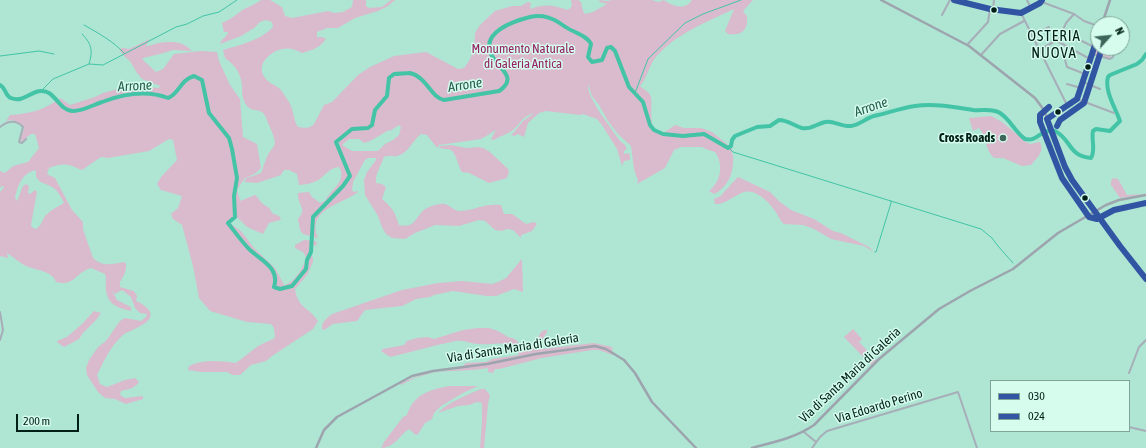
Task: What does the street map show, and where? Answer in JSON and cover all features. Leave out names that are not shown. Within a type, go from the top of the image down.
[{"type":"street","points":[[881,0],[967,45],[1034,97],[1045,112],[1070,176],[1124,252],[1146,279]]},
{"type":"street","points":[[942,15],[950,0]]},
{"type":"street","points":[[954,0],[992,9],[1020,13],[1042,1],[1074,14],[1090,23]]},
{"type":"street","points":[[967,45],[987,23],[994,0]]},
{"type":"street","points":[[1027,0],[1031,8]]},
{"type":"street","points":[[1105,16],[1110,0]]},
{"type":"street","points":[[1020,13],[1068,107]]},
{"type":"street","points":[[1038,50],[1060,38],[1066,24],[1074,14]]},
{"type":"street","points":[[981,55],[1000,34],[1024,21]]},
{"type":"street","points":[[1032,36],[1048,27]]},
{"type":"street","points":[[1057,41],[1090,59]]},
{"type":"street","points":[[1082,41],[1090,45]]},
{"type":"street","points":[[1047,118],[1068,107],[1077,99],[1084,82],[1091,56]]},
{"type":"street","points":[[1099,56],[1110,59],[1112,56]]},
{"type":"street","points":[[1066,60],[1067,67],[1086,74]]},
{"type":"street","points":[[1084,82],[1100,89]]},
{"type":"street","points":[[1067,84],[1081,88]]},
{"type":"street","points":[[1077,99],[1114,113]]},
{"type":"street","points":[[1045,112],[1052,116]]},
{"type":"street","points":[[1050,125],[1052,116]]},
{"type":"street","points":[[0,127],[9,122],[21,124],[23,127],[19,142],[22,143],[26,139]]},
{"type":"street","name":"Via di Santa Maria di Galeria","points":[[752,448],[789,438],[804,432],[823,416],[879,359],[936,311],[1013,269],[1058,233],[1111,202],[1146,195]]},
{"type":"street","points":[[0,312],[3,330],[0,340]]},
{"type":"street","points":[[1129,372],[1139,347],[1146,340]]},
{"type":"street","name":"Via di Santa Maria di Galeria","points":[[316,448],[324,430],[337,417],[412,376],[433,371],[487,364],[536,354],[595,346],[606,349],[624,360],[635,373],[652,402],[696,448]]},
{"type":"street","name":"Via Edoardo Perino","points":[[812,448],[822,434],[826,432],[958,392],[977,448]]},
{"type":"street","points":[[1130,427],[1146,431]]},
{"type":"street","points":[[804,432],[816,442]]},
{"type":"green space","name":"Monumento Naturale di Galeria Antica","points":[[261,0],[270,0],[282,7],[285,16],[292,18],[328,11],[334,13],[343,12],[352,7],[353,0],[366,0],[366,6],[369,8],[382,7],[391,0],[395,0],[388,6],[378,11],[355,18],[338,28],[327,28],[317,32],[317,37],[326,39],[316,48],[302,53],[292,49],[283,49],[276,51],[265,60],[262,68],[264,76],[268,81],[281,90],[291,105],[298,127],[305,128],[314,124],[324,105],[332,102],[358,75],[370,67],[394,56],[426,52],[458,69],[464,68],[474,50],[475,33],[480,25],[495,11],[512,6],[521,6],[528,2],[531,3],[531,9],[536,7],[554,6],[568,10],[572,6],[571,0],[578,0],[581,2],[585,14],[593,12],[607,4],[600,2],[599,0],[652,0],[658,2],[664,0],[675,6],[682,6],[686,5],[692,0],[753,0],[743,11],[747,16],[747,23],[743,32],[738,34],[728,34],[725,31],[734,9],[692,29],[672,42],[655,58],[640,86],[648,92],[651,97],[651,117],[653,127],[656,130],[660,133],[665,132],[675,125],[684,128],[701,128],[712,132],[732,148],[732,171],[726,185],[714,194],[709,191],[716,183],[720,173],[720,162],[715,152],[702,147],[681,147],[674,150],[665,168],[637,184],[638,181],[634,169],[631,146],[618,134],[608,121],[592,96],[588,84],[588,90],[595,105],[620,141],[625,145],[627,149],[624,151],[624,154],[629,153],[630,160],[624,161],[622,166],[617,149],[597,119],[583,114],[580,115],[546,111],[539,113],[528,123],[524,137],[518,134],[514,136],[511,135],[523,121],[534,113],[525,118],[512,131],[494,140],[491,139],[496,130],[481,139],[439,145],[437,148],[427,135],[421,134],[405,152],[397,156],[384,157],[378,170],[376,183],[382,184],[386,187],[382,199],[393,210],[399,225],[405,226],[413,223],[425,209],[438,204],[446,205],[459,211],[490,205],[501,205],[504,214],[512,214],[526,224],[534,222],[537,224],[532,231],[521,235],[521,238],[513,230],[495,230],[485,221],[479,220],[459,226],[435,225],[415,233],[405,239],[392,238],[386,234],[378,216],[365,195],[364,180],[376,158],[368,158],[365,160],[353,182],[352,190],[354,192],[358,192],[321,214],[317,220],[316,228],[318,238],[303,234],[300,230],[298,219],[301,215],[302,209],[298,193],[309,192],[312,197],[320,203],[325,201],[340,181],[341,172],[339,167],[328,172],[318,180],[301,185],[299,185],[297,174],[289,170],[284,170],[281,175],[257,183],[244,182],[247,178],[261,173],[268,155],[275,143],[273,133],[263,113],[248,107],[244,101],[239,73],[225,58],[223,50],[250,42],[263,35],[273,27],[272,22],[266,20],[260,22],[254,28],[241,36],[220,44],[228,32],[224,32],[222,23]],"holes":[[[399,125],[401,127],[399,135],[385,144],[378,151],[352,151],[342,145],[349,139],[359,139],[364,143],[389,130],[390,131]]]},
{"type":"green space","points":[[150,39],[146,46],[158,43],[173,42],[185,45],[192,51],[173,50],[143,58],[143,60],[156,72],[163,69],[174,54],[201,51],[217,52],[219,61],[230,85],[240,99],[243,137],[257,144],[261,168],[256,173],[244,179],[237,190],[240,201],[255,195],[269,208],[272,213],[279,216],[281,219],[269,223],[263,234],[247,227],[238,218],[233,219],[231,224],[241,231],[254,248],[275,268],[284,285],[288,284],[295,278],[306,257],[303,252],[295,248],[295,245],[304,240],[316,241],[317,245],[310,245],[309,247],[313,262],[307,275],[295,289],[298,300],[318,321],[313,329],[266,361],[251,365],[240,375],[233,375],[227,372],[201,372],[188,370],[189,366],[206,361],[236,363],[258,346],[275,338],[274,328],[271,324],[247,322],[210,311],[199,298],[193,266],[182,225],[173,219],[171,214],[178,208],[182,196],[161,190],[157,184],[161,177],[177,160],[173,140],[169,139],[149,151],[108,158],[101,157],[82,170],[66,164],[49,168],[47,174],[55,178],[72,210],[83,222],[83,229],[93,258],[104,264],[124,262],[126,264],[126,269],[120,282],[120,287],[134,291],[137,296],[136,301],[147,308],[151,314],[150,318],[141,326],[125,334],[118,340],[108,354],[97,375],[100,384],[107,387],[135,378],[139,382],[129,389],[121,391],[120,395],[125,398],[143,396],[143,399],[126,404],[115,399],[105,398],[98,392],[87,375],[86,368],[89,360],[98,347],[106,341],[120,321],[125,318],[141,321],[147,314],[140,313],[135,308],[131,297],[122,290],[115,294],[112,290],[117,300],[131,307],[131,311],[114,305],[107,295],[105,274],[91,268],[71,281],[62,283],[56,282],[48,273],[26,266],[7,253],[8,258],[0,256],[0,192],[4,187],[2,186],[0,188],[0,171],[5,173],[13,166],[28,162],[39,148],[35,134],[31,134],[22,141],[20,140],[24,129],[23,125],[12,120],[6,121],[10,115],[36,111],[49,106],[60,98],[70,105],[125,87],[159,88],[160,86],[142,79],[130,61],[119,49],[129,49]],"holes":[[[36,170],[36,175],[41,182],[55,189],[64,203],[47,214],[36,229],[31,225],[37,192],[35,190],[30,194],[28,193],[29,186],[26,184],[23,186],[17,201],[15,198],[21,180],[27,174]]]},
{"type":"green space","name":"Cross Roads","points":[[991,116],[1002,122],[1026,142],[1030,144],[1040,142],[1042,148],[1041,151],[1031,165],[1022,166],[1003,158],[994,158],[991,155],[982,132],[979,128],[973,131],[969,118]]},
{"type":"green space","points":[[451,145],[466,148],[479,147],[490,152],[508,169],[509,172],[507,178],[489,183],[469,173],[462,172],[451,150],[439,148],[440,146]]},
{"type":"green space","points":[[738,177],[770,192],[791,210],[814,219],[833,231],[841,233],[869,247],[874,252],[864,246],[831,239],[814,229],[803,225],[784,224],[769,204],[758,194],[753,192],[744,192],[719,204],[715,204],[714,199],[721,196]]},
{"type":"green space","points":[[1113,178],[1118,179],[1127,195],[1146,194],[1120,198],[1111,185]]},
{"type":"green space","points":[[522,259],[523,292],[514,289],[496,296],[487,296],[453,291],[416,299],[402,306],[365,310],[357,321],[333,324],[324,330],[322,329],[323,322],[332,314],[402,290],[438,283],[462,281],[492,284],[498,282],[506,278]]},
{"type":"green space","points":[[94,311],[101,313],[79,339],[64,347],[58,343],[57,341],[67,337]]},
{"type":"green space","points":[[489,328],[498,331],[515,339],[523,348],[533,346],[540,334],[544,330],[547,330],[539,345],[539,349],[594,343],[612,347],[613,355],[599,350],[592,350],[542,358],[495,369],[493,373],[488,372],[488,368],[446,371],[429,374],[401,385],[400,383],[424,374],[460,369],[466,363],[486,362],[492,359],[519,355],[516,349],[507,344],[475,344],[459,341],[440,344],[390,357],[381,351],[383,349],[404,345],[407,341],[417,338],[427,337],[434,339],[463,330]]},
{"type":"green space","points":[[853,329],[862,339],[859,342],[876,360],[871,365],[844,337]]},
{"type":"green space","points":[[449,386],[478,386],[441,406],[434,413],[432,419],[425,423],[418,434],[416,435],[409,429],[393,444],[381,448],[403,417],[407,415],[410,408],[418,398],[429,391]]},
{"type":"green space","points":[[481,389],[485,389],[490,395],[484,448],[480,448],[482,403],[477,402],[469,405],[458,406],[438,413],[452,402]]},
{"type":"waterway","points":[[41,91],[53,79],[89,64],[103,65],[176,27],[187,24],[203,16],[219,12],[237,0]]},
{"type":"waterway","points":[[635,93],[648,59],[685,23],[703,14],[741,0]]},
{"type":"waterway","name":"Arrone","points":[[0,85],[6,94],[11,98],[21,99],[39,91],[44,91],[52,95],[66,109],[77,111],[110,99],[127,95],[152,94],[168,98],[172,96],[189,78],[194,76],[202,80],[209,113],[229,138],[232,149],[237,178],[234,196],[235,217],[228,223],[247,247],[269,266],[274,275],[274,287],[280,289],[292,286],[306,269],[307,260],[311,252],[313,217],[343,186],[350,176],[336,142],[352,129],[368,128],[372,125],[375,110],[387,96],[389,78],[394,74],[410,73],[416,75],[436,96],[444,100],[499,91],[505,86],[507,77],[505,72],[491,54],[489,46],[491,40],[501,29],[516,21],[530,17],[544,16],[560,23],[586,38],[591,44],[588,57],[592,62],[602,60],[607,48],[611,47],[615,51],[629,87],[643,102],[650,125],[654,130],[663,134],[683,136],[704,134],[728,148],[731,146],[732,140],[735,136],[757,127],[770,126],[779,120],[805,128],[811,128],[828,122],[851,126],[874,116],[910,107],[929,105],[997,111],[1004,116],[1025,139],[1033,139],[1045,132],[1055,131],[1065,139],[1074,151],[1084,157],[1091,158],[1093,152],[1093,131],[1096,129],[1110,131],[1120,121],[1109,94],[1107,82],[1108,77],[1137,64],[1146,54]]},
{"type":"waterway","points":[[84,25],[100,34],[124,53]]},
{"type":"waterway","points":[[82,34],[90,44],[91,48],[89,64]]},
{"type":"waterway","points":[[0,56],[39,51],[54,54]]},
{"type":"waterway","points":[[729,148],[733,152],[981,229],[992,238],[1013,263]]},
{"type":"waterway","points":[[875,252],[891,201]]},
{"type":"transit line","name":"030","points":[[954,0],[990,9],[1021,13],[1040,3],[1042,0]]},
{"type":"transit line","name":"030","points":[[1091,56],[1077,99],[1047,119],[1065,167],[1072,180],[1146,279]]},
{"type":"transit line","name":"024","points":[[1057,126],[1060,120],[1084,103],[1099,56]]},
{"type":"transit line","name":"024","points":[[1049,107],[1040,115],[1040,122],[1062,178],[1089,217],[1097,219],[1114,210],[1146,203]]},
{"type":"place","name":"Cross Roads","points":[[1003,138]]},
{"type":"district","name":"OSTERIA NUOVA","points":[[1054,44]]}]
